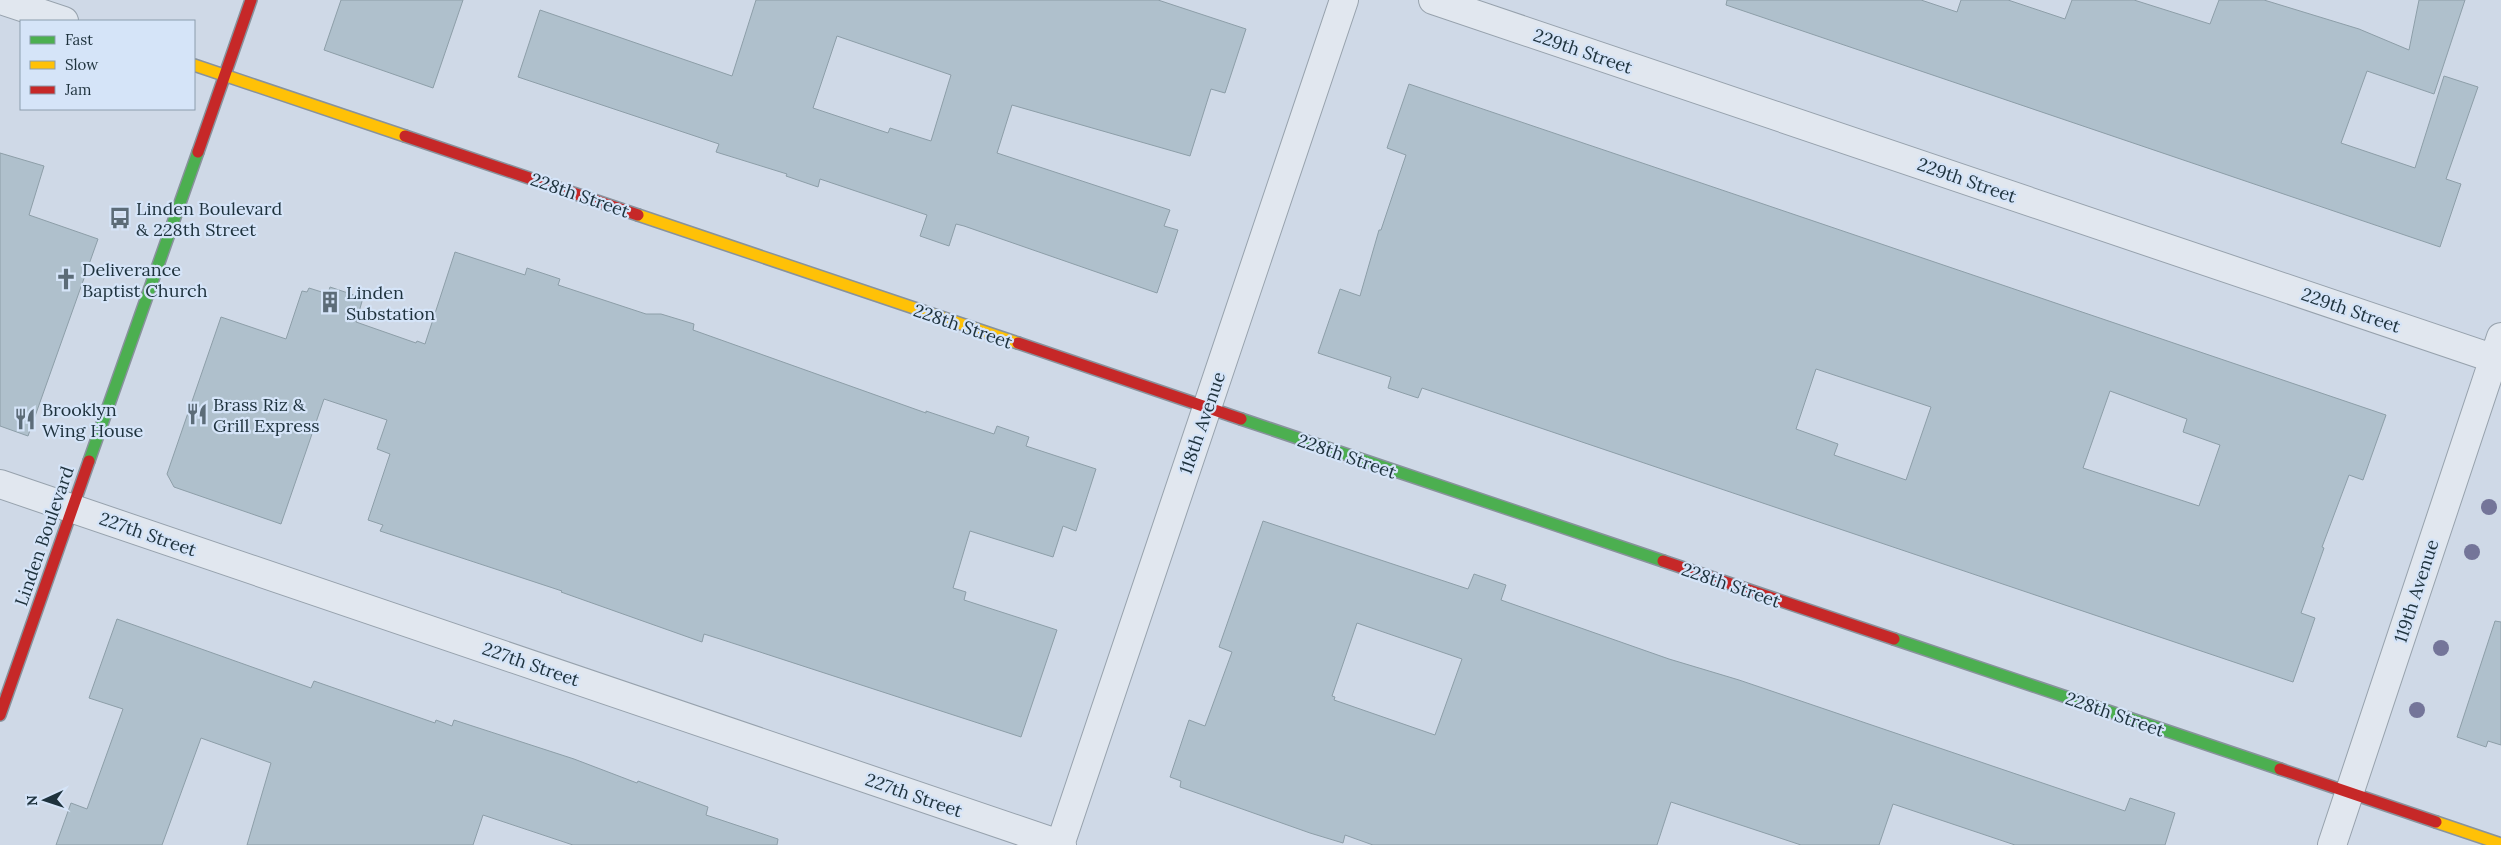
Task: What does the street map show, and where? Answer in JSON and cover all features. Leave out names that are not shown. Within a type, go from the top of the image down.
[{"type":"street","points":[[1,0],[61,20]]},
{"type":"street","name":"Linden Boulevard","points":[[0,715],[251,0]]},
{"type":"street","name":"118th Avenue","points":[[1060,845],[1344,0]]},
{"type":"street","name":"229th Street","points":[[1433,0],[2499,352]]},
{"type":"street","name":"228th Street","points":[[195,65],[2501,844]]},
{"type":"street","name":"119th Avenue","points":[[2332,845],[2499,352]]},
{"type":"street","name":"227th Street","points":[[0,484],[1060,845]]},
{"type":"building","points":[[341,0],[463,0],[433,88],[324,50]]},
{"type":"building","points":[[756,0],[1158,0],[1246,29],[1225,93],[1211,89],[1190,156],[1012,105],[997,153],[1170,210],[1164,226],[1178,230],[1157,293],[956,224],[949,246],[920,236],[927,215],[820,179],[818,187],[786,176],[787,174],[716,152],[719,144],[518,77],[540,10],[732,76]],"holes":[[[837,36],[951,75],[931,141],[890,128],[888,133],[813,108]]]},
{"type":"building","points":[[1727,0],[1921,0],[1957,12],[1961,0],[2008,0],[2065,19],[2072,0],[2134,0],[2210,24],[2219,0],[2264,0],[2359,29],[2409,50],[2419,0],[2465,0],[2434,94],[2367,71],[2341,143],[2415,168],[2444,76],[2478,87],[2446,179],[2461,184],[2440,247],[1726,5]]},
{"type":"building","points":[[1409,84],[2386,415],[2363,480],[2349,475],[2322,547],[2324,548],[2301,613],[2315,618],[2293,682],[1422,388],[1418,398],[1388,388],[1391,377],[1318,353],[1340,289],[1360,296],[1379,230],[1381,230],[1406,155],[1387,148]],"holes":[[[1816,369],[1931,407],[1906,480],[1834,455],[1838,444],[1796,429]],[[2110,391],[2187,419],[2183,432],[2220,445],[2199,506],[2083,468]]]},
{"type":"building","points":[[0,153],[44,166],[29,215],[98,239],[28,436],[0,426]]},
{"type":"building","points":[[455,252],[525,275],[527,268],[560,279],[558,285],[646,314],[661,314],[694,324],[693,330],[926,413],[926,411],[994,434],[997,426],[1029,437],[1026,446],[1096,469],[1076,531],[1063,526],[1053,557],[970,531],[953,588],[966,592],[964,600],[1057,630],[1021,737],[704,634],[702,642],[562,591],[380,531],[383,525],[368,520],[390,454],[377,449],[387,420],[324,399],[281,524],[174,487],[167,474],[221,317],[286,339],[302,291],[307,292],[309,288],[328,294],[330,287],[363,298],[356,322],[416,343],[417,341],[425,344]]},
{"type":"building","points":[[1263,521],[1468,589],[1474,574],[1506,585],[1501,600],[1669,659],[1739,680],[2125,811],[2130,798],[2175,813],[2165,845],[2015,845],[1893,804],[1879,845],[1801,845],[1671,802],[1657,845],[1373,845],[1345,835],[1343,843],[1180,787],[1181,781],[1170,777],[1189,720],[1205,726],[1232,652],[1219,647]],"holes":[[[1357,623],[1462,659],[1435,735],[1334,700],[1335,697],[1332,696]]]},
{"type":"building","points":[[117,619],[311,688],[314,681],[435,723],[436,720],[452,726],[454,720],[574,759],[708,807],[706,815],[778,839],[777,845],[573,845],[483,815],[473,845],[247,845],[271,763],[201,738],[162,845],[56,845],[71,803],[87,809],[123,709],[89,698]]},
{"type":"building","points":[[2495,621],[2501,622],[2501,745],[2488,741],[2486,747],[2457,737]]},
{"type":"traffic: fast","points":[[89,461],[198,152]]},
{"type":"traffic: fast","points":[[1241,419],[1663,561]]},
{"type":"traffic: fast","points":[[1894,639],[2280,769]]},
{"type":"traffic: slow","points":[[195,65],[405,136]]},
{"type":"traffic: slow","points":[[638,215],[1018,343]]},
{"type":"traffic: slow","points":[[2436,822],[2501,844]]},
{"type":"traffic: jam","points":[[198,152],[251,0]]},
{"type":"traffic: jam","points":[[405,136],[638,215]]},
{"type":"traffic: jam","points":[[1018,343],[1241,419]]},
{"type":"traffic: jam","points":[[0,715],[89,461]]},
{"type":"traffic: jam","points":[[1663,561],[1894,639]]},
{"type":"traffic: jam","points":[[2280,769],[2436,822]]},
{"type":"place","name":"Linden Boulevard & 228th Street","points":[[120,218]]},
{"type":"place","name":"Deliverance Baptist Church","points":[[66,279]]},
{"type":"place","name":"Linden Substation","points":[[330,302]]},
{"type":"place","name":"Brass Riz & Grill Express","points":[[197,414]]},
{"type":"place","name":"Brooklyn Wing House","points":[[25,419]]}]
